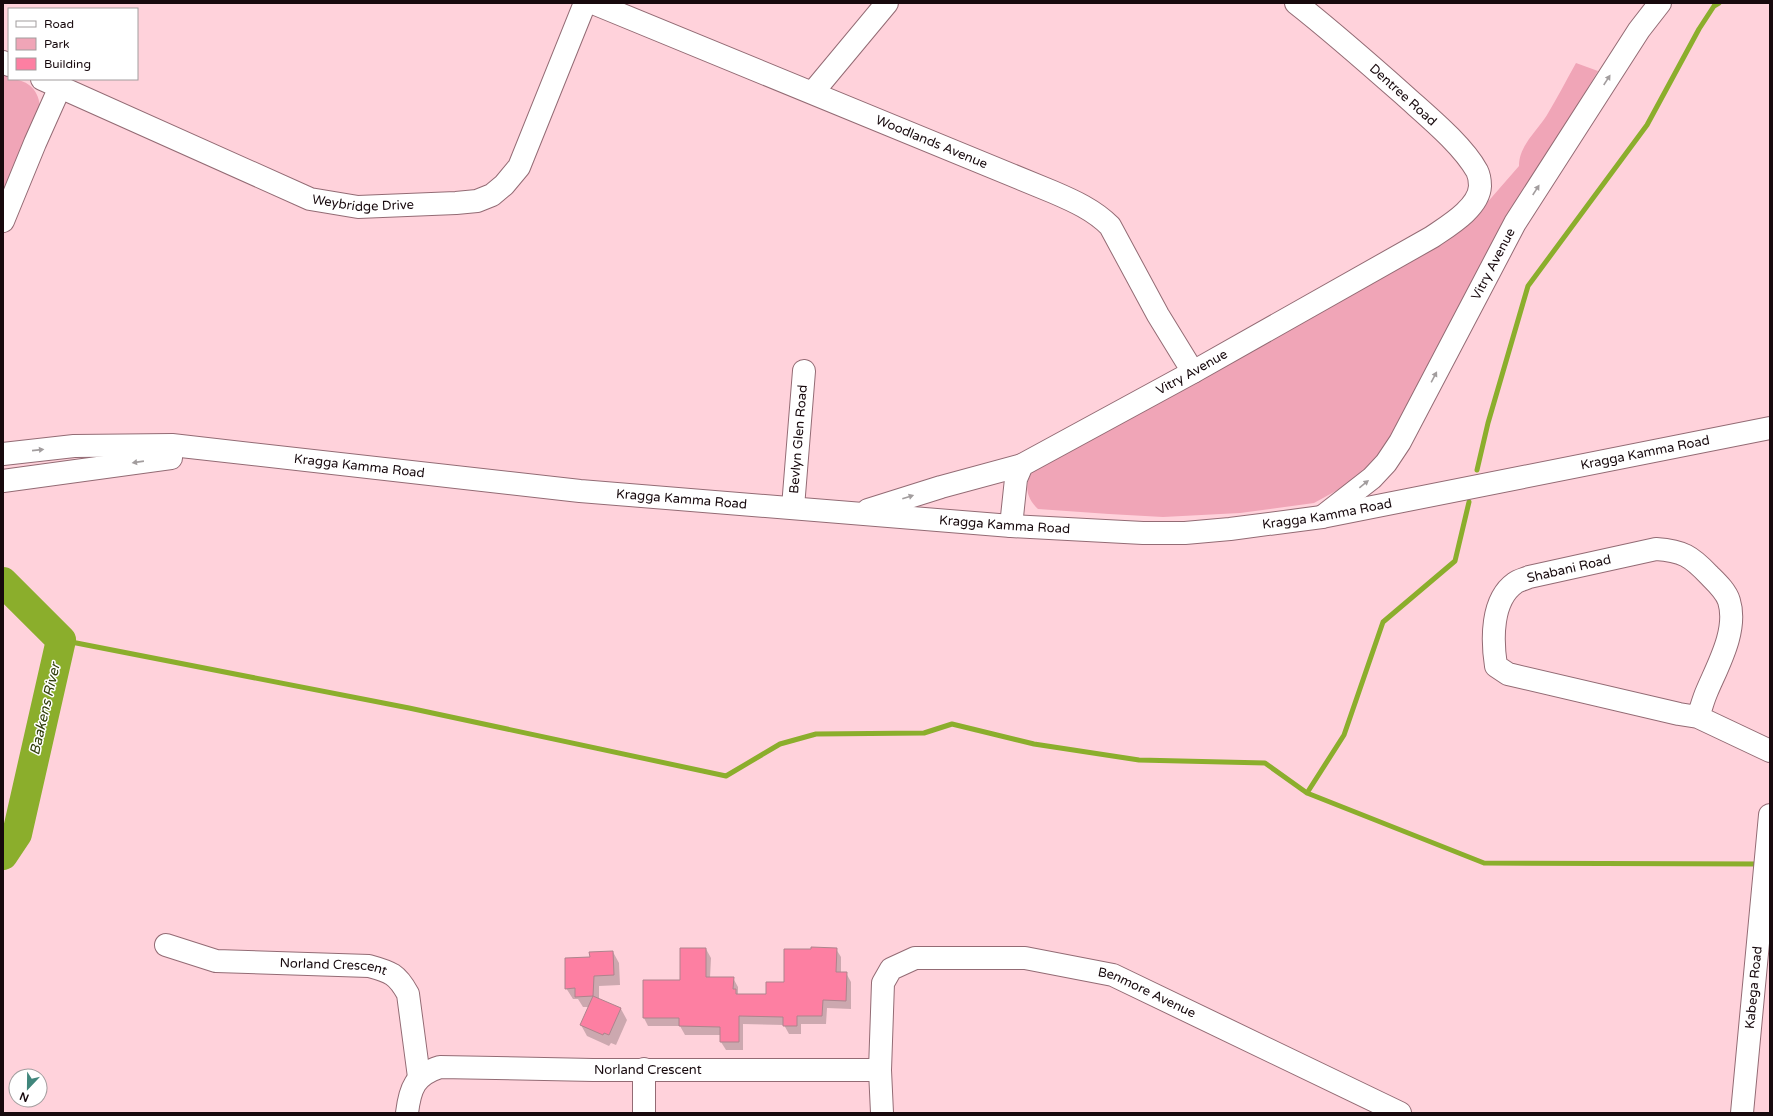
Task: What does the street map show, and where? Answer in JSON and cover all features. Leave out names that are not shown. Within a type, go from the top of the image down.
[{"type":"street","name":"Weybridge Drive","points":[[51,83],[310,199],[358,207],[477,201],[492,195],[504,185],[519,167],[585,3]]},
{"type":"street","name":"Woodlands Avenue","points":[[592,3],[813,92],[1088,208],[1101,216],[1110,226],[1158,315],[1193,372]]},
{"type":"street","points":[[813,92],[887,3]]},
{"type":"street","name":"Dentree Road","points":[[1296,3],[1332,32],[1451,139],[1477,172],[1480,185],[1478,194],[1473,204]]},
{"type":"street","name":"Vitry Avenue","points":[[1322,517],[1372,478],[1386,463],[1400,442],[1515,223],[1639,30],[1660,3]]},
{"type":"street","points":[[3,221],[35,143],[51,83]]},
{"type":"street","name":"Vitry Avenue","points":[[858,513],[941,487],[1022,465],[1193,372],[1432,237],[1454,222],[1473,204]]},
{"type":"street","name":"Bevlyn Glen Road","points":[[793,507],[804,371]]},
{"type":"street","name":"Kragga Kamma Road","points":[[3,454],[74,446],[179,446],[580,491],[793,507],[1012,526],[1143,533],[1186,533],[1322,517],[1770,428]]},
{"type":"street","name":"Kragga Kamma Road","points":[[3,481],[152,460],[232,453]]},
{"type":"street","points":[[1012,526],[1016,479],[1022,465]]},
{"type":"street","name":"Shabani Road","points":[[1698,717],[1707,692],[1722,659],[1732,613],[1729,600],[1721,587],[1688,556],[1675,550],[1656,548],[1529,577],[1516,582],[1501,599],[1494,640],[1494,653],[1496,666],[1508,674],[1679,714],[1698,717],[1770,751]]},
{"type":"street","name":"Kabega Road","points":[[1742,1113],[1770,815]]},
{"type":"street","name":"Norland Crescent","points":[[166,945],[216,961],[369,966],[389,972],[401,982],[408,994],[419,1077],[436,1069],[454,1067],[880,1070]]},
{"type":"street","name":"Benmore Avenue","points":[[880,1070],[883,983],[891,970],[915,958],[1025,958],[1113,975],[1400,1113]]},
{"type":"street","points":[[644,1069],[644,1113]]},
{"type":"street","points":[[880,1070],[882,1113]]},
{"type":"street","points":[[407,1113],[409,1097],[419,1077]]},
{"type":"green space","points":[[1576,63],[1598,71],[1493,244],[1387,448],[1369,469],[1343,487],[1314,503],[1240,513],[1163,517],[1109,514],[1038,509],[1030,500],[1027,485],[1034,469],[1431,250],[1465,228],[1519,166],[1525,146],[1547,115]]},
{"type":"green space","points":[[3,73],[8,75],[8,80],[18,80],[30,86],[37,94],[40,106],[3,198]]},
{"type":"building","points":[[811,947],[837,948],[836,972],[847,972],[846,1001],[823,1000],[822,1016],[797,1016],[797,1026],[783,1026],[783,1017],[739,1016],[739,1042],[720,1042],[720,1027],[679,1026],[679,1018],[643,1018],[643,980],[680,980],[680,948],[706,948],[706,977],[734,977],[733,989],[736,989],[736,994],[766,994],[766,982],[784,982],[784,949],[811,949]]},
{"type":"building","points":[[613,951],[614,975],[594,976],[593,996],[575,997],[575,988],[565,989],[565,958],[590,957],[589,952]]},
{"type":"building","points":[[593,996],[621,1008],[609,1035],[604,1033],[603,1035],[580,1025]]},
{"type":"waterway","points":[[1477,470],[1488,423],[1528,286],[1647,125],[1699,29],[1714,6],[1719,3]]},
{"type":"waterway","points":[[1307,793],[1344,735],[1383,622],[1455,561],[1469,502]]},
{"type":"waterway","name":"Baakens River","points":[[3,582],[61,640],[17,834],[3,855]]},
{"type":"waterway","points":[[61,640],[409,708],[726,776],[780,744],[816,734],[924,733],[952,724],[1034,744],[1139,760],[1265,763],[1307,793],[1484,863],[1761,864]]}]
